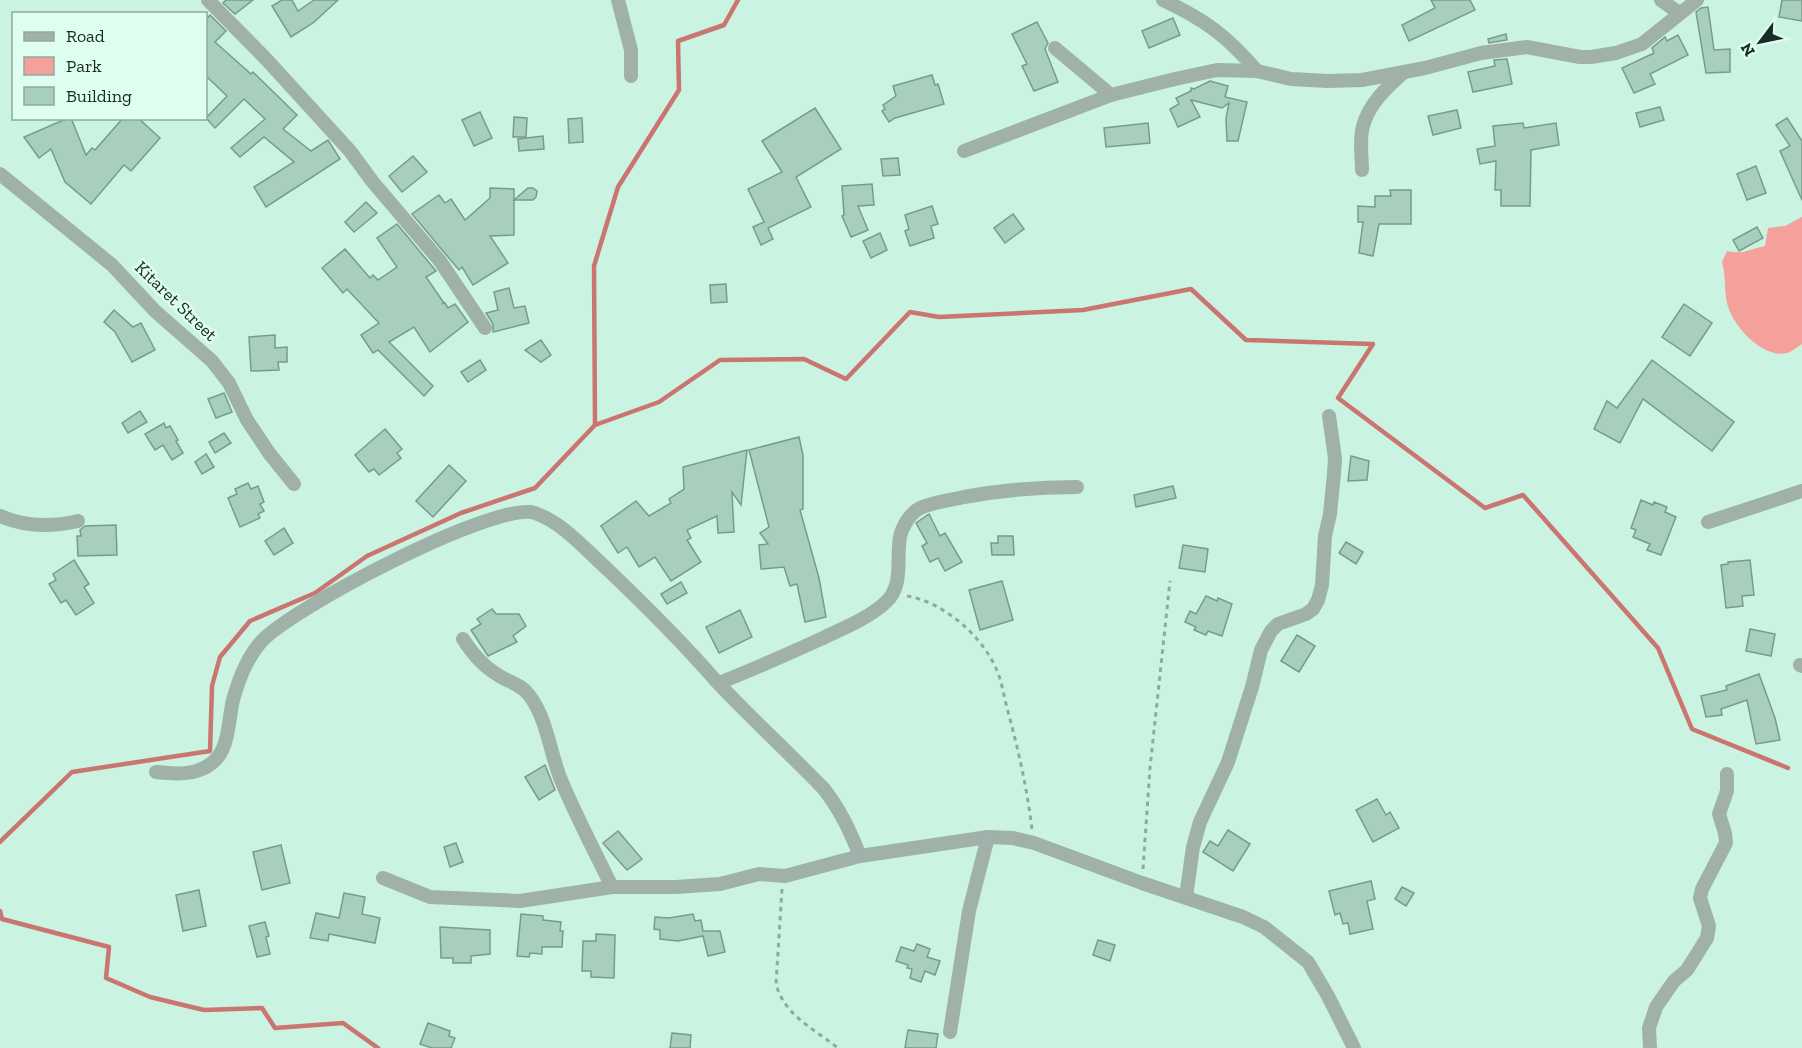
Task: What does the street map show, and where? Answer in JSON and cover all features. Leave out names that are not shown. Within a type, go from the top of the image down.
[{"type":"street","points":[[208,0],[267,60],[350,152],[440,261],[485,328]]},
{"type":"street","points":[[618,0],[631,50],[631,76]]},
{"type":"street","points":[[1163,0],[1204,20],[1237,47],[1257,71]]},
{"type":"street","points":[[1661,0],[1679,14]]},
{"type":"street","points":[[964,151],[1111,95],[1217,70],[1257,71],[1291,79],[1362,80],[1425,68],[1481,53],[1527,47],[1580,57],[1616,53],[1642,44],[1696,0]]},
{"type":"street","points":[[1054,48],[1111,95]]},
{"type":"street","points":[[1362,170],[1362,127],[1372,105],[1384,89],[1405,72]]},
{"type":"street","name":"Kitaret Street","points":[[0,174],[112,265],[155,311],[212,361],[229,384],[247,420],[269,453],[294,484]]},
{"type":"street","points":[[1186,897],[1193,847],[1200,822],[1228,762],[1252,687],[1261,650],[1271,631],[1278,624],[1306,614],[1313,609],[1318,600],[1322,585],[1325,536],[1330,514],[1335,458],[1329,416]]},
{"type":"street","points":[[718,683],[841,630],[886,602],[897,582],[900,535],[910,517],[918,509],[978,495],[1022,489],[1077,487]]},
{"type":"street","points":[[1708,522],[1802,491]]},
{"type":"street","points":[[156,772],[200,771],[213,763],[220,755],[225,744],[233,701],[243,668],[262,641],[282,626],[316,603],[382,566],[500,515],[533,512],[548,520],[590,552],[686,645],[718,683],[823,788],[837,806],[848,826],[860,856]]},
{"type":"street","points":[[0,516],[25,524],[40,525],[67,524],[78,521]]},
{"type":"street","points":[[463,639],[476,657],[488,668],[520,686],[534,703],[561,778],[612,887]]},
{"type":"street","points":[[1650,1048],[1649,1028],[1656,1007],[1674,981],[1687,970],[1707,938],[1709,926],[1700,898],[1702,889],[1726,843],[1719,814],[1726,791],[1727,774]]},
{"type":"street","points":[[382,878],[430,897],[520,901],[612,887],[676,887],[720,884],[759,874],[785,876],[860,856],[988,837],[1013,838],[1034,843],[1142,883],[1244,917],[1264,927],[1308,962],[1354,1048]]},
{"type":"street","points":[[950,1032],[969,911],[988,837]]},
{"type":"path","points":[[1142,883],[1150,768],[1170,581]]},
{"type":"path","points":[[893,593],[917,597],[950,613],[977,639],[997,671],[1026,782],[1034,843]]},
{"type":"path","points":[[785,876],[782,890],[776,984],[778,993],[787,1007],[803,1023],[838,1048]]},
{"type":"green space","points":[[1802,217],[1802,344],[1789,352],[1777,353],[1758,346],[1735,321],[1727,303],[1722,262],[1727,251],[1742,252],[1765,246],[1768,228],[1785,226]]},
{"type":"building","points":[[226,0],[253,0],[235,14],[223,3]]},
{"type":"building","points":[[282,0],[292,0],[298,11],[314,0],[338,0],[313,23],[291,37],[272,6]]},
{"type":"building","points":[[1431,0],[1470,0],[1475,10],[1409,41],[1402,25],[1435,8]]},
{"type":"building","points":[[1782,0],[1802,0],[1802,21],[1779,17]]},
{"type":"building","points":[[1708,7],[1714,50],[1730,49],[1730,72],[1706,73],[1696,12]]},
{"type":"building","points":[[210,15],[226,31],[215,42],[251,74],[253,72],[297,115],[283,129],[311,151],[328,140],[340,159],[266,207],[254,187],[294,162],[264,137],[240,157],[231,148],[265,119],[244,99],[215,128],[207,119],[227,96],[207,77],[207,19]]},
{"type":"building","points":[[1173,18],[1180,35],[1149,48],[1142,31]]},
{"type":"building","points":[[1037,22],[1048,43],[1045,49],[1058,82],[1034,91],[1022,66],[1027,64],[1012,34]]},
{"type":"building","points":[[1506,34],[1507,40],[1489,43],[1488,39]]},
{"type":"building","points":[[1678,35],[1688,55],[1650,74],[1655,84],[1634,93],[1622,68],[1654,53],[1652,48],[1665,37],[1667,41]]},
{"type":"building","points":[[1507,59],[1512,84],[1473,92],[1468,72],[1495,66],[1494,60]]},
{"type":"building","points":[[932,75],[935,85],[938,84],[944,104],[895,118],[889,122],[882,111],[885,109],[883,105],[896,96],[893,86]]},
{"type":"building","points":[[1210,81],[1228,86],[1225,97],[1247,102],[1238,141],[1227,141],[1226,118],[1229,103],[1222,108],[1191,100],[1200,117],[1178,127],[1170,109],[1179,104],[1176,98],[1191,91],[1191,88],[1194,89]]},
{"type":"building","points":[[1660,107],[1664,120],[1640,127],[1636,113]]},
{"type":"building","points":[[815,108],[841,149],[796,177],[811,207],[768,228],[773,239],[761,245],[753,227],[764,222],[748,189],[782,172],[762,141]]},
{"type":"building","points":[[1457,110],[1461,128],[1433,135],[1428,116]]},
{"type":"building","points":[[480,112],[492,138],[474,146],[462,120]]},
{"type":"building","points":[[514,117],[527,118],[526,137],[513,137]]},
{"type":"building","points":[[582,118],[583,142],[569,143],[568,119]]},
{"type":"building","points":[[1787,118],[1802,141],[1802,200],[1780,151],[1790,146],[1776,125]]},
{"type":"building","points":[[63,120],[72,120],[86,155],[92,148],[95,150],[121,120],[140,120],[160,138],[131,171],[124,165],[91,204],[65,182],[51,149],[39,158],[24,137]]},
{"type":"building","points":[[1148,123],[1150,143],[1106,147],[1104,128]]},
{"type":"building","points":[[1523,123],[1524,128],[1556,123],[1559,145],[1531,150],[1530,206],[1501,206],[1501,190],[1495,190],[1496,161],[1480,164],[1477,149],[1495,146],[1493,126]]},
{"type":"building","points":[[543,136],[544,149],[519,151],[518,139]]},
{"type":"building","points":[[413,156],[427,172],[402,192],[389,176]]},
{"type":"building","points":[[898,158],[900,175],[883,176],[881,159]]},
{"type":"building","points":[[1756,166],[1766,193],[1747,200],[1737,174]]},
{"type":"building","points":[[872,184],[874,205],[858,206],[868,230],[851,237],[842,216],[844,215],[842,186]]},
{"type":"building","points":[[490,188],[514,189],[514,235],[490,236],[508,263],[473,285],[462,267],[459,270],[412,214],[439,195],[445,203],[451,199],[465,220],[490,198]]},
{"type":"building","points":[[528,188],[537,191],[533,200],[514,200]]},
{"type":"building","points":[[1390,190],[1411,190],[1411,224],[1379,224],[1373,256],[1359,253],[1363,222],[1358,222],[1358,206],[1375,207],[1375,196],[1391,196]]},
{"type":"building","points":[[366,202],[377,213],[354,232],[345,222]]},
{"type":"building","points":[[932,206],[938,224],[931,226],[934,238],[910,246],[905,231],[909,229],[905,215]]},
{"type":"building","points":[[1013,214],[1024,229],[1005,243],[994,228]]},
{"type":"building","points":[[397,224],[436,271],[426,277],[444,303],[442,304],[445,303],[448,308],[455,304],[468,322],[430,352],[414,327],[389,342],[433,386],[424,396],[378,350],[373,353],[361,335],[379,323],[347,289],[343,293],[322,268],[345,249],[370,278],[373,275],[378,280],[397,267],[377,238]]},
{"type":"building","points":[[1757,227],[1763,238],[1739,251],[1733,240]]},
{"type":"building","points":[[880,233],[887,250],[871,258],[863,241]]},
{"type":"building","points":[[726,284],[727,302],[711,303],[710,285]]},
{"type":"building","points":[[509,288],[514,308],[525,306],[529,323],[493,332],[493,324],[486,313],[498,310],[494,292]]},
{"type":"building","points":[[1684,304],[1712,323],[1690,356],[1662,337]]},
{"type":"building","points":[[114,310],[133,327],[141,323],[155,350],[132,362],[115,332],[104,322]]},
{"type":"building","points":[[275,335],[275,348],[287,347],[287,362],[278,362],[279,370],[251,371],[249,337]]},
{"type":"building","points":[[541,340],[551,355],[541,362],[525,350]]},
{"type":"building","points":[[480,360],[486,370],[468,382],[461,372]]},
{"type":"building","points":[[1652,360],[1734,422],[1712,451],[1643,399],[1620,443],[1594,429],[1607,401],[1617,408]]},
{"type":"building","points":[[224,393],[232,412],[216,418],[208,399]]},
{"type":"building","points":[[140,411],[147,422],[128,433],[122,423]]},
{"type":"building","points":[[164,423],[166,428],[170,426],[183,453],[172,460],[163,445],[155,450],[145,434]]},
{"type":"building","points":[[385,429],[402,449],[397,453],[401,458],[379,475],[374,469],[369,472],[355,455]]},
{"type":"building","points":[[224,433],[231,443],[215,453],[209,442]]},
{"type":"building","points":[[799,437],[803,455],[803,509],[800,510],[819,578],[826,617],[805,622],[797,584],[790,586],[784,567],[761,569],[759,545],[768,544],[760,533],[769,527],[749,450]]},
{"type":"building","points":[[747,450],[741,505],[732,492],[734,532],[718,533],[717,516],[687,530],[691,538],[687,540],[701,562],[671,581],[655,557],[639,567],[627,547],[618,553],[601,526],[636,501],[649,516],[671,503],[669,499],[684,489],[683,467]]},
{"type":"building","points":[[206,454],[214,467],[202,474],[195,462]]},
{"type":"building","points":[[1351,456],[1369,461],[1367,480],[1348,481]]},
{"type":"building","points":[[449,465],[466,481],[433,517],[416,501]]},
{"type":"building","points":[[248,483],[251,489],[258,486],[264,502],[260,504],[264,511],[258,514],[260,518],[240,527],[228,498],[237,494],[235,489]]},
{"type":"building","points":[[1173,486],[1176,498],[1136,507],[1134,495]]},
{"type":"building","points":[[1641,500],[1667,507],[1665,512],[1676,517],[1661,555],[1647,550],[1650,544],[1633,537],[1636,530],[1631,528]]},
{"type":"building","points":[[929,514],[940,536],[945,533],[962,562],[945,571],[938,558],[930,562],[922,546],[927,543],[916,523]]},
{"type":"building","points":[[116,525],[117,555],[78,556],[77,536],[81,536],[80,530],[85,526]]},
{"type":"building","points":[[284,528],[293,543],[274,555],[265,541]]},
{"type":"building","points":[[998,536],[1013,536],[1014,555],[992,555],[991,543],[998,543]]},
{"type":"building","points":[[1346,542],[1363,552],[1356,564],[1339,553]]},
{"type":"building","points":[[1183,545],[1208,549],[1205,572],[1179,568]]},
{"type":"building","points":[[74,560],[89,584],[84,587],[94,603],[76,615],[66,600],[61,603],[49,584],[56,580],[53,574]]},
{"type":"building","points":[[1750,560],[1754,595],[1742,596],[1743,606],[1726,608],[1721,565]]},
{"type":"building","points":[[1002,581],[1013,620],[980,630],[969,590]]},
{"type":"building","points":[[681,582],[687,593],[667,604],[661,594]]},
{"type":"building","points":[[1206,596],[1232,604],[1222,636],[1208,631],[1206,635],[1194,630],[1196,627],[1185,622],[1190,611],[1196,614]]},
{"type":"building","points":[[492,609],[496,614],[519,614],[526,626],[513,636],[517,642],[488,656],[471,630],[481,624],[477,619]]},
{"type":"building","points":[[740,610],[752,637],[719,653],[706,627]]},
{"type":"building","points":[[1750,629],[1775,634],[1771,656],[1746,651]]},
{"type":"building","points":[[1297,635],[1315,646],[1299,672],[1281,661]]},
{"type":"building","points":[[1759,674],[1775,718],[1780,740],[1756,744],[1747,700],[1721,709],[1722,715],[1706,717],[1701,696],[1727,690],[1726,686]]},
{"type":"building","points":[[545,765],[555,790],[539,800],[525,777]]},
{"type":"building","points":[[1377,799],[1386,815],[1390,812],[1399,828],[1373,842],[1356,810]]},
{"type":"building","points":[[1228,830],[1250,844],[1233,871],[1203,852],[1210,841],[1218,846]]},
{"type":"building","points":[[618,831],[642,859],[627,870],[603,843]]},
{"type":"building","points":[[456,843],[463,862],[450,867],[444,847]]},
{"type":"building","points":[[281,845],[290,883],[262,890],[253,852]]},
{"type":"building","points":[[1371,881],[1375,899],[1367,901],[1373,929],[1350,934],[1348,923],[1343,924],[1340,913],[1335,915],[1329,891]]},
{"type":"building","points":[[1402,887],[1414,893],[1406,906],[1395,899]]},
{"type":"building","points":[[199,890],[206,926],[183,931],[176,895]]},
{"type":"building","points":[[344,893],[365,897],[362,914],[380,918],[375,943],[329,934],[328,941],[310,938],[316,913],[339,918]]},
{"type":"building","points":[[521,914],[543,916],[543,920],[561,922],[562,947],[542,947],[542,954],[530,953],[529,957],[517,956]]},
{"type":"building","points":[[693,914],[695,921],[701,920],[703,931],[720,931],[725,952],[708,956],[703,936],[678,941],[660,939],[660,930],[654,929],[655,917],[669,918]]},
{"type":"building","points":[[265,922],[270,954],[257,957],[249,926]]},
{"type":"building","points":[[440,927],[490,930],[490,954],[471,956],[471,963],[453,963],[453,958],[441,958]]},
{"type":"building","points":[[596,934],[615,935],[614,978],[591,977],[591,971],[582,971],[583,941],[596,941]]},
{"type":"building","points":[[1098,940],[1115,945],[1110,961],[1093,955]]},
{"type":"building","points":[[917,944],[930,949],[927,957],[940,961],[935,975],[925,971],[921,982],[910,978],[912,969],[907,968],[908,965],[896,961],[901,947],[914,951]]},
{"type":"building","points":[[428,1023],[450,1031],[449,1036],[455,1038],[451,1048],[432,1048],[420,1044]]},
{"type":"building","points":[[908,1030],[938,1034],[936,1048],[905,1048]]},
{"type":"building","points":[[672,1033],[691,1035],[690,1048],[670,1048]]},
{"type":"waterway","points":[[0,842],[72,772],[210,751],[212,686],[220,657],[250,621],[315,593],[367,556],[461,513],[535,488],[595,425],[594,266],[618,187],[679,90],[678,41],[724,25],[738,0]]},
{"type":"waterway","points":[[595,425],[659,402],[720,360],[804,359],[846,379],[910,312],[939,317],[1083,310],[1191,289],[1246,340],[1373,344],[1338,398],[1485,508],[1523,495],[1658,648],[1692,729],[1788,768]]},
{"type":"waterway","points":[[0,911],[2,919],[109,947],[106,978],[150,997],[204,1010],[262,1008],[275,1028],[343,1023],[378,1048]]}]
